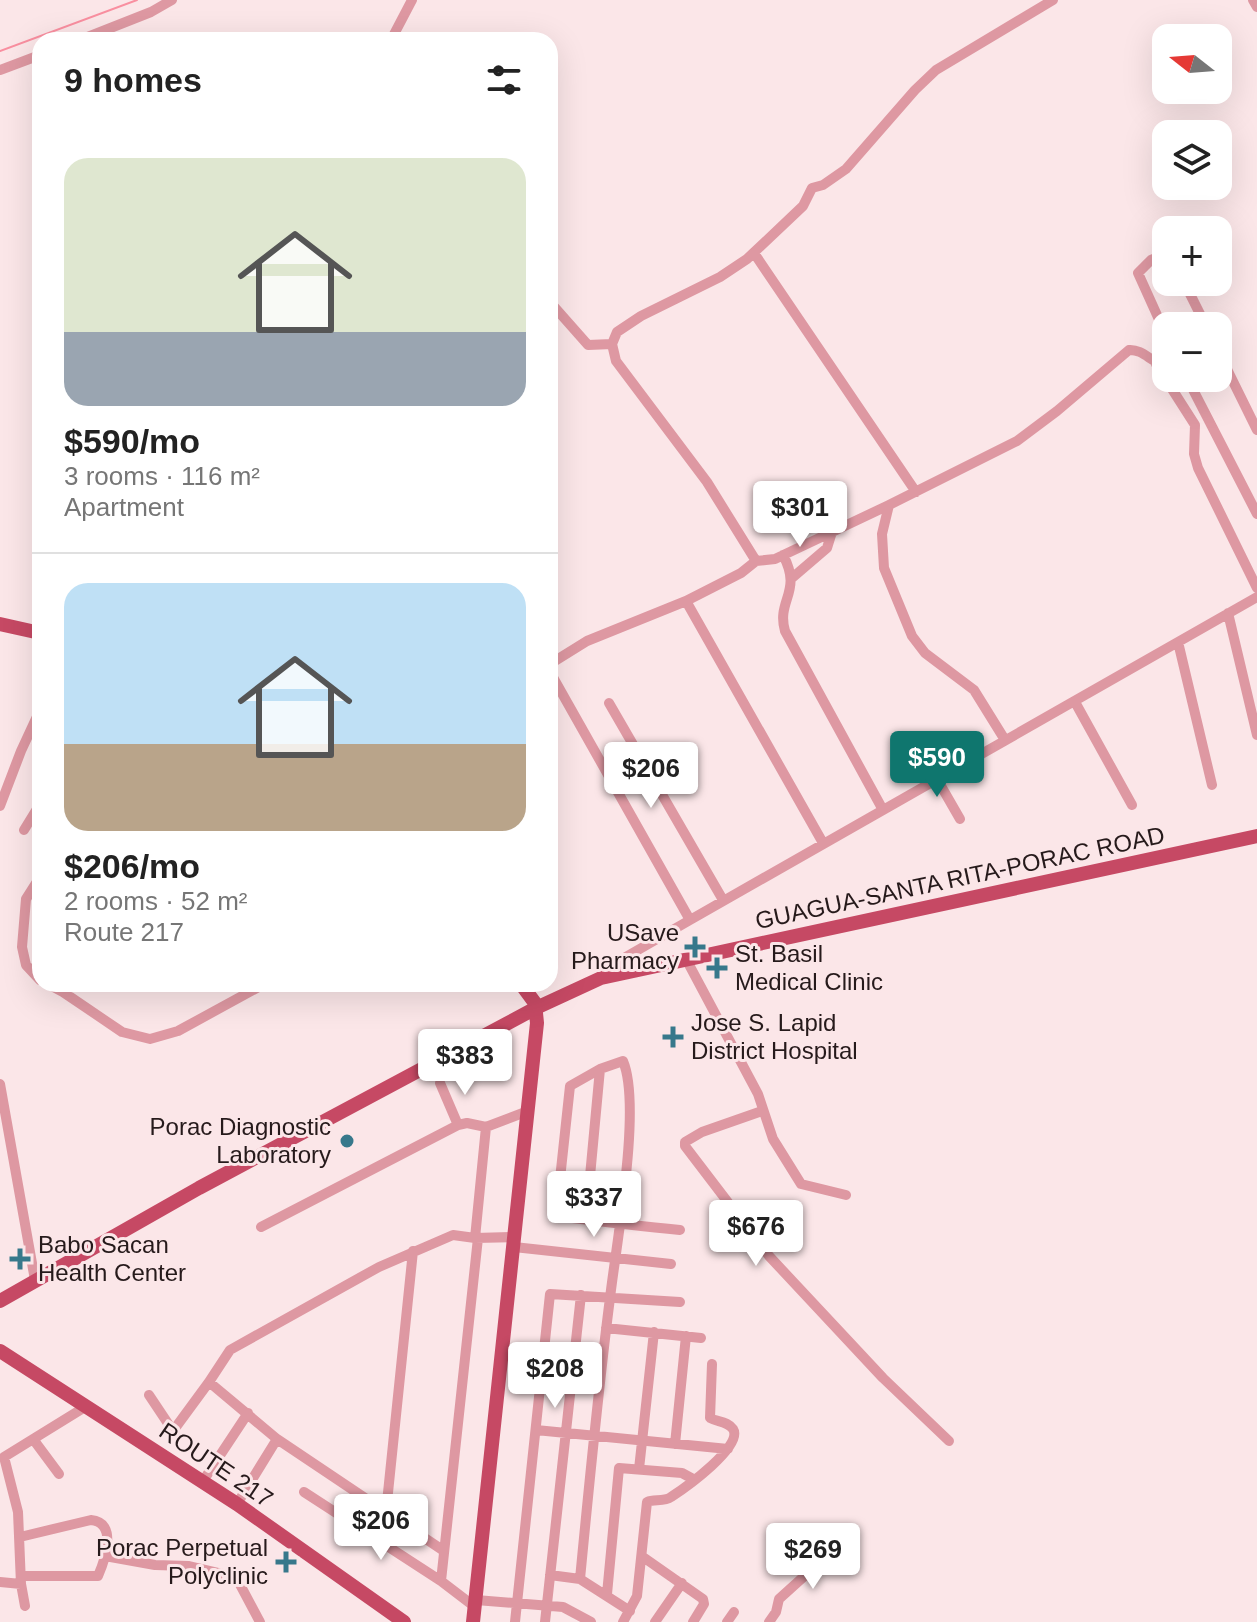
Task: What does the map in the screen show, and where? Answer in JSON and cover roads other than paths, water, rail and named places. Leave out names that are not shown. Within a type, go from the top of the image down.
[{"type":"main road","points":[[0,624],[32,631]]},
{"type":"main road","name":"GUAGUA-SANTA RITA-PORAC ROAD","points":[[0,1301],[199,1188],[536,1008],[601,978],[1257,836]]},
{"type":"main road","points":[[474,1610],[537,1023],[536,1008],[528,992]]},
{"type":"main road","name":"ROUTE 217","points":[[0,1351],[237,1504],[404,1622]]},
{"type":"street","points":[[100,32],[151,12],[172,0]]},
{"type":"street","points":[[395,32],[412,0]]},
{"type":"street","points":[[756,561],[707,482],[616,361],[612,344],[617,332],[625,325],[720,277],[754,253],[803,206],[812,188],[823,185],[846,169],[936,70],[1053,0]]},
{"type":"street","points":[[1253,0],[1257,7]]},
{"type":"street","points":[[0,70],[32,58]]},
{"type":"street","points":[[754,253],[916,492]]},
{"type":"street","points":[[1152,260],[1138,273],[1156,312]]},
{"type":"street","points":[[558,311],[588,345],[612,344]]},
{"type":"street","points":[[558,659],[587,641],[686,601],[741,573],[756,561],[783,555],[1017,441],[1129,350],[1152,358]]},
{"type":"street","points":[[1232,379],[1257,430]]},
{"type":"street","points":[[1177,392],[1195,425],[1194,454],[1198,468],[1257,588]]},
{"type":"street","points":[[1194,392],[1257,514]]},
{"type":"street","points":[[889,505],[882,534],[884,568],[912,636],[925,653],[974,690],[1005,740]]},
{"type":"street","points":[[792,578],[827,548],[832,532]]},
{"type":"street","points":[[783,555],[792,578],[783,615],[785,631],[883,810]]},
{"type":"street","points":[[601,978],[624,958],[723,900],[1257,597]]},
{"type":"street","points":[[686,601],[823,843]]},
{"type":"street","points":[[1228,613],[1257,735]]},
{"type":"street","points":[[1178,642],[1212,785]]},
{"type":"street","points":[[558,686],[690,920]]},
{"type":"street","points":[[1075,702],[1132,805]]},
{"type":"street","points":[[609,703],[723,900]]},
{"type":"street","points":[[0,806],[32,727]]},
{"type":"street","points":[[937,779],[960,819]]},
{"type":"street","points":[[24,830],[32,817]]},
{"type":"street","points":[[32,890],[26,899],[22,947],[26,965],[32,971]]},
{"type":"street","points":[[686,959],[758,1094],[773,1139],[801,1184],[846,1195]]},
{"type":"street","points":[[63,992],[122,1032],[150,1039],[178,1031],[249,992]]},
{"type":"street","points":[[580,1579],[606,1328],[619,1223],[627,1151],[629,1076],[623,1061],[600,1069],[570,1086],[556,1216],[586,1219],[619,1223],[680,1230]]},
{"type":"street","points":[[586,1219],[600,1069]]},
{"type":"street","points":[[440,1083],[458,1125]]},
{"type":"street","points":[[0,1084],[35,1280]]},
{"type":"street","points":[[261,1227],[458,1125],[467,1123],[486,1127],[528,1111]]},
{"type":"street","points":[[762,1111],[702,1132],[685,1142],[685,1146],[769,1256],[883,1378],[949,1441]]},
{"type":"street","points":[[441,1581],[486,1127]]},
{"type":"street","points":[[149,1395],[173,1431],[230,1350],[366,1274],[453,1235],[671,1264]]},
{"type":"street","points":[[386,1512],[413,1251]]},
{"type":"street","points":[[515,1622],[550,1294],[680,1302]]},
{"type":"street","points":[[545,1622],[581,1295]]},
{"type":"street","points":[[606,1328],[701,1338]]},
{"type":"street","points":[[639,1469],[654,1332]]},
{"type":"street","points":[[675,1444],[686,1336]]},
{"type":"street","points":[[623,1622],[637,1596],[647,1502],[669,1499],[715,1463],[735,1439],[734,1430],[728,1423],[710,1418],[712,1364]]},
{"type":"street","points":[[209,1382],[277,1439],[444,1551]]},
{"type":"street","points":[[25,1606],[18,1512],[4,1457],[85,1407]]},
{"type":"street","points":[[207,1475],[248,1413]]},
{"type":"street","points":[[536,1430],[728,1449]]},
{"type":"street","points":[[33,1439],[59,1474]]},
{"type":"street","points":[[237,1504],[277,1439]]},
{"type":"street","points":[[607,1594],[618,1470],[621,1467],[685,1474],[693,1479]]},
{"type":"street","points":[[304,1492],[441,1581],[474,1610],[517,1602],[563,1607],[591,1622]]},
{"type":"street","points":[[0,1582],[98,1576],[107,1537],[105,1526],[98,1521],[20,1537]]},
{"type":"street","points":[[769,1622],[776,1612],[779,1599],[841,1543]]},
{"type":"street","points":[[105,1556],[155,1565],[189,1566],[236,1577],[260,1622]]},
{"type":"street","points":[[643,1557],[704,1602],[693,1622]]},
{"type":"street","points":[[550,1575],[580,1579],[630,1611]]},
{"type":"street","points":[[655,1622],[682,1583]]},
{"type":"street","points":[[727,1622],[734,1612]]},
{"type":"waterway","points":[[51,32],[137,0]]},
{"type":"waterway","points":[[0,51],[32,39]]},
{"type":"place","name":"USave Pharmacy","points":[[695,947]]},
{"type":"place","name":"St. Basil Medical Clinic","points":[[717,968]]},
{"type":"place","name":"Jose S. Lapid District Hospital","points":[[673,1037]]},
{"type":"place","name":"Porac Diagnostic Laboratory","points":[[347,1141]]},
{"type":"place","name":"Babo Sacan Health Center","points":[[20,1259]]},
{"type":"place","name":"Porac Perpetual Polyclinic","points":[[286,1562]]}]
